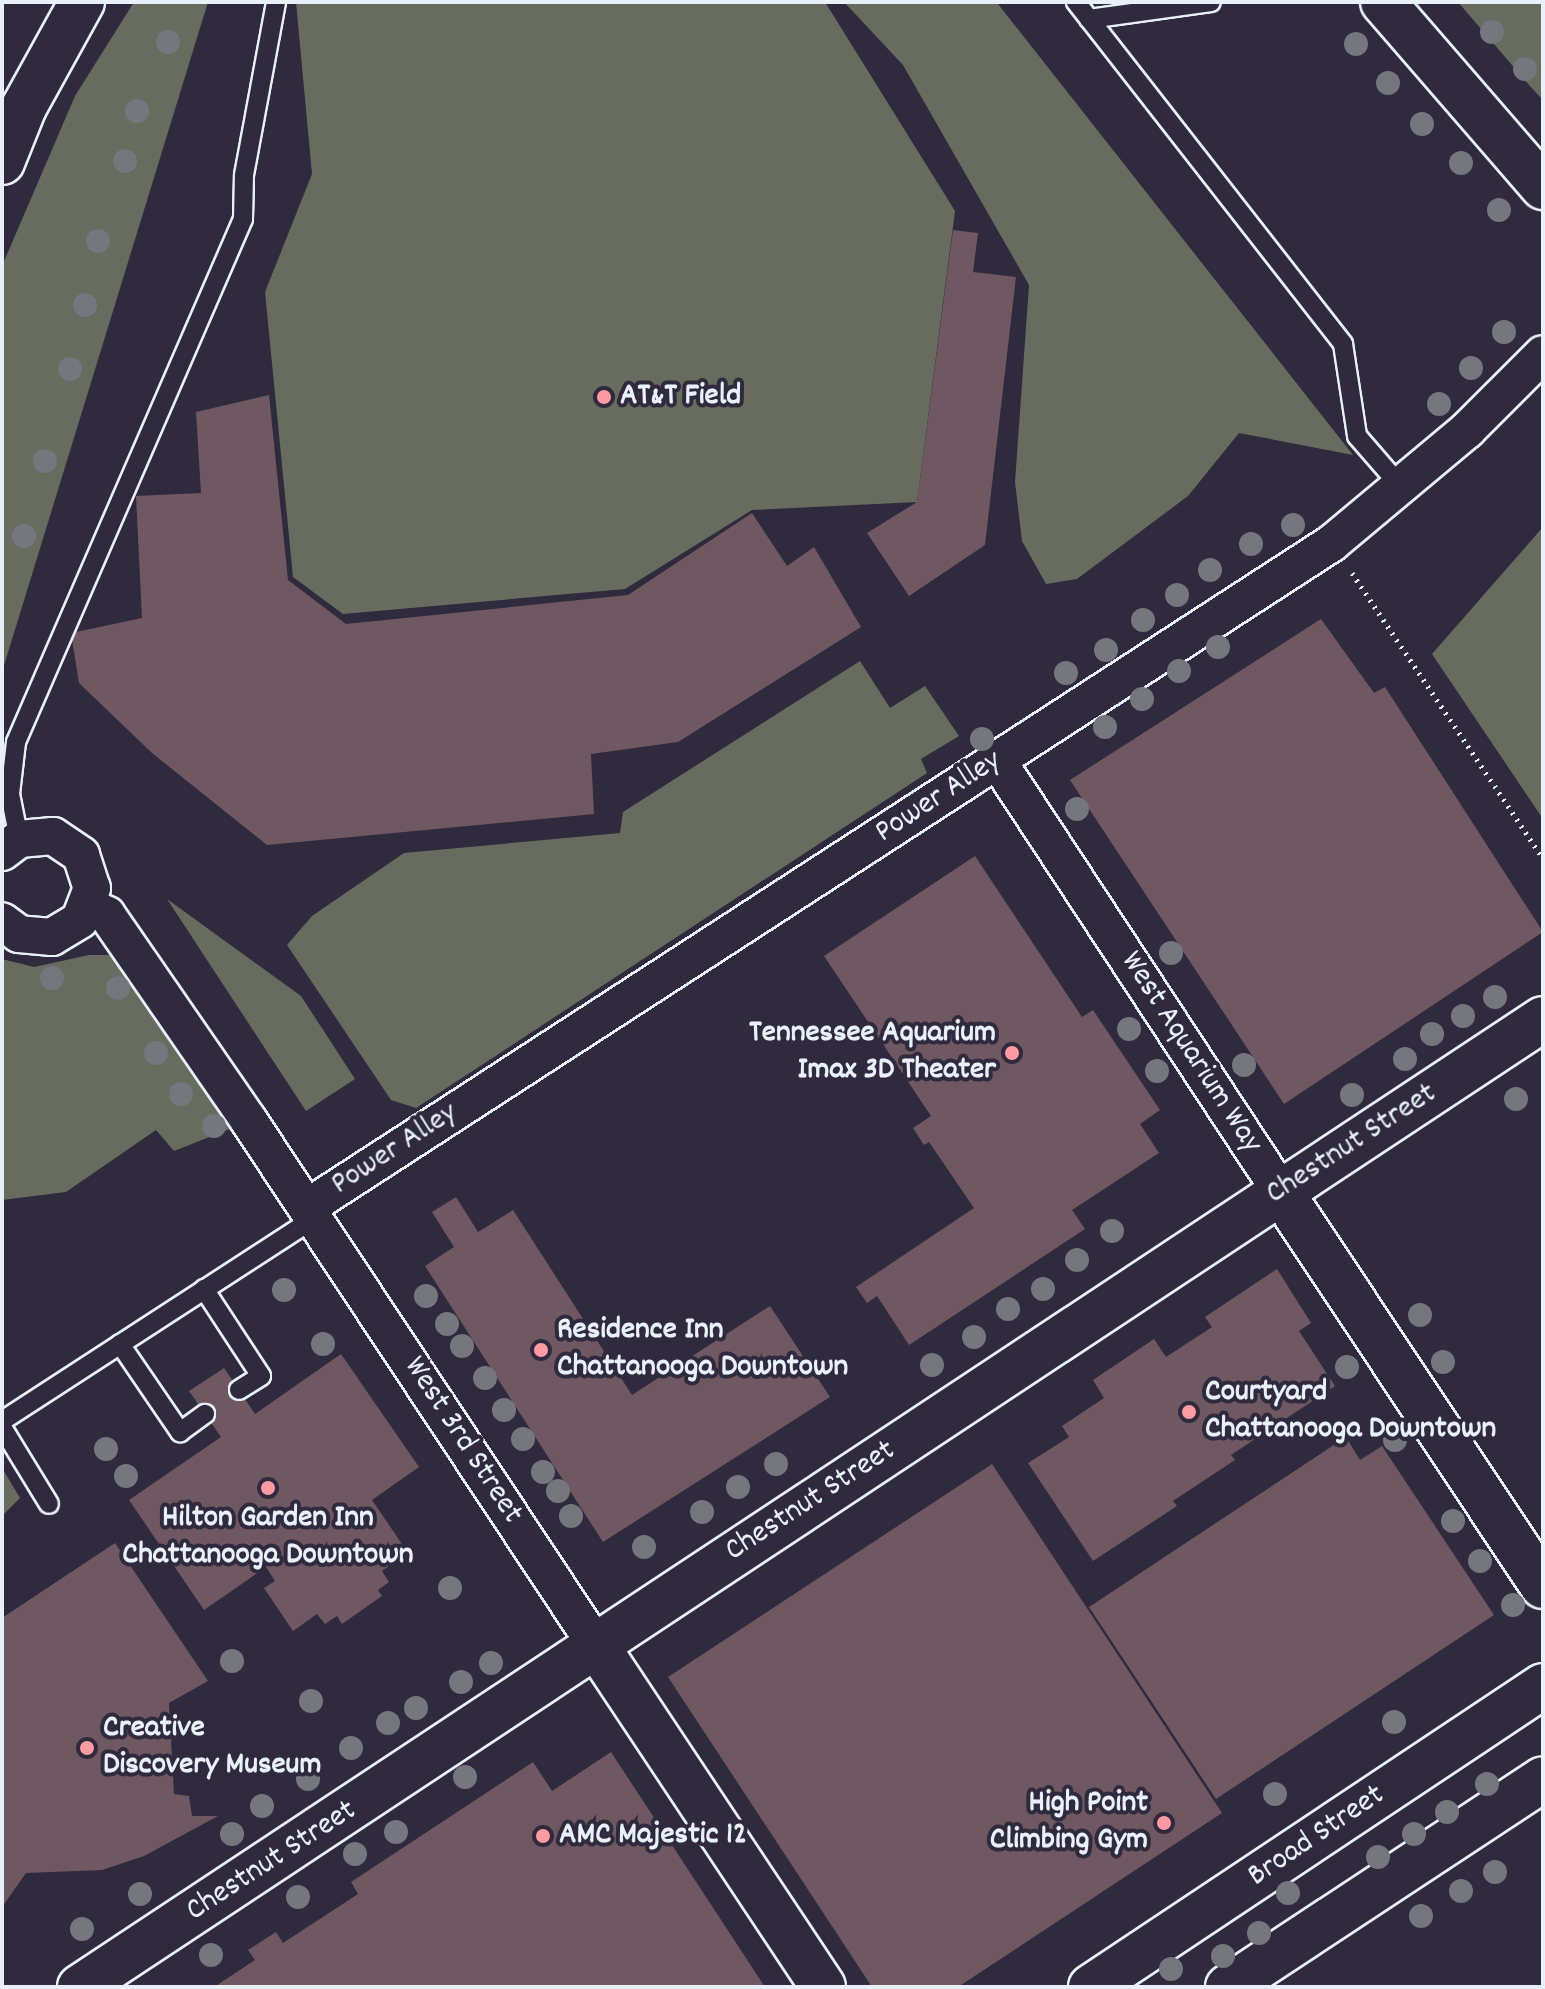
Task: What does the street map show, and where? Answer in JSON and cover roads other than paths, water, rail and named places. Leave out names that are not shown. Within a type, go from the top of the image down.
[{"type":"main road","points":[[2,162],[24,107],[82,2]]},
{"type":"main road","points":[[1383,2],[1543,187]]},
{"type":"main road","name":"Chestnut Street","points":[[80,1987],[1543,1019]]},
{"type":"main road","name":"West Aquarium Way","points":[[1281,1192],[1543,1586]]},
{"type":"main road","name":"West 3rd Street","points":[[596,1645],[823,1987]]},
{"type":"main road","name":"Broad Street","points":[[1091,1987],[1543,1686]]},
{"type":"main road","points":[[1228,1987],[1543,1779]]},
{"type":"street","name":"Power Alley","points":[[311,1212],[1332,543],[1402,488],[1543,354]]},
{"type":"street","name":"West Aquarium Way","points":[[997,760],[1281,1192]]},
{"type":"street","points":[[2,921],[19,934],[52,937],[67,931],[88,906],[90,871],[81,855],[53,836],[10,846]]},
{"type":"street","name":"West 3rd Street","points":[[88,906],[107,915],[311,1212],[596,1645]]},
{"type":"lane","points":[[10,846],[10,794],[16,742],[243,219],[244,175],[276,2]]},
{"type":"lane","points":[[1076,2],[1343,344],[1357,436],[1402,488]]},
{"type":"lane","points":[[1089,19],[1211,2]]},
{"type":"lane","points":[[2,1421],[204,1289],[311,1212]]},
{"type":"lane","points":[[204,1289],[261,1376],[239,1390]]},
{"type":"lane","points":[[120,1344],[180,1432],[205,1414]]},
{"type":"lane","points":[[2,1427],[49,1504]]},
{"type":"place","name":"AT&T Field","points":[[604,397]]},
{"type":"place","name":"Tennessee Aquarium Imax 3D Theater","points":[[1012,1053]]},
{"type":"place","name":"Residence Inn Chattanooga Downtown","points":[[541,1350]]},
{"type":"place","name":"Courtyard Chattanooga Downtown","points":[[1189,1412]]},
{"type":"place","name":"Hilton Garden Inn Chattanooga Downtown","points":[[268,1488]]},
{"type":"place","name":"Creative Discovery Museum","points":[[87,1748]]},
{"type":"place","name":"High Point Climbing Gym","points":[[1164,1823]]},
{"type":"place","name":"AMC Majestic 12","points":[[543,1836]]}]
